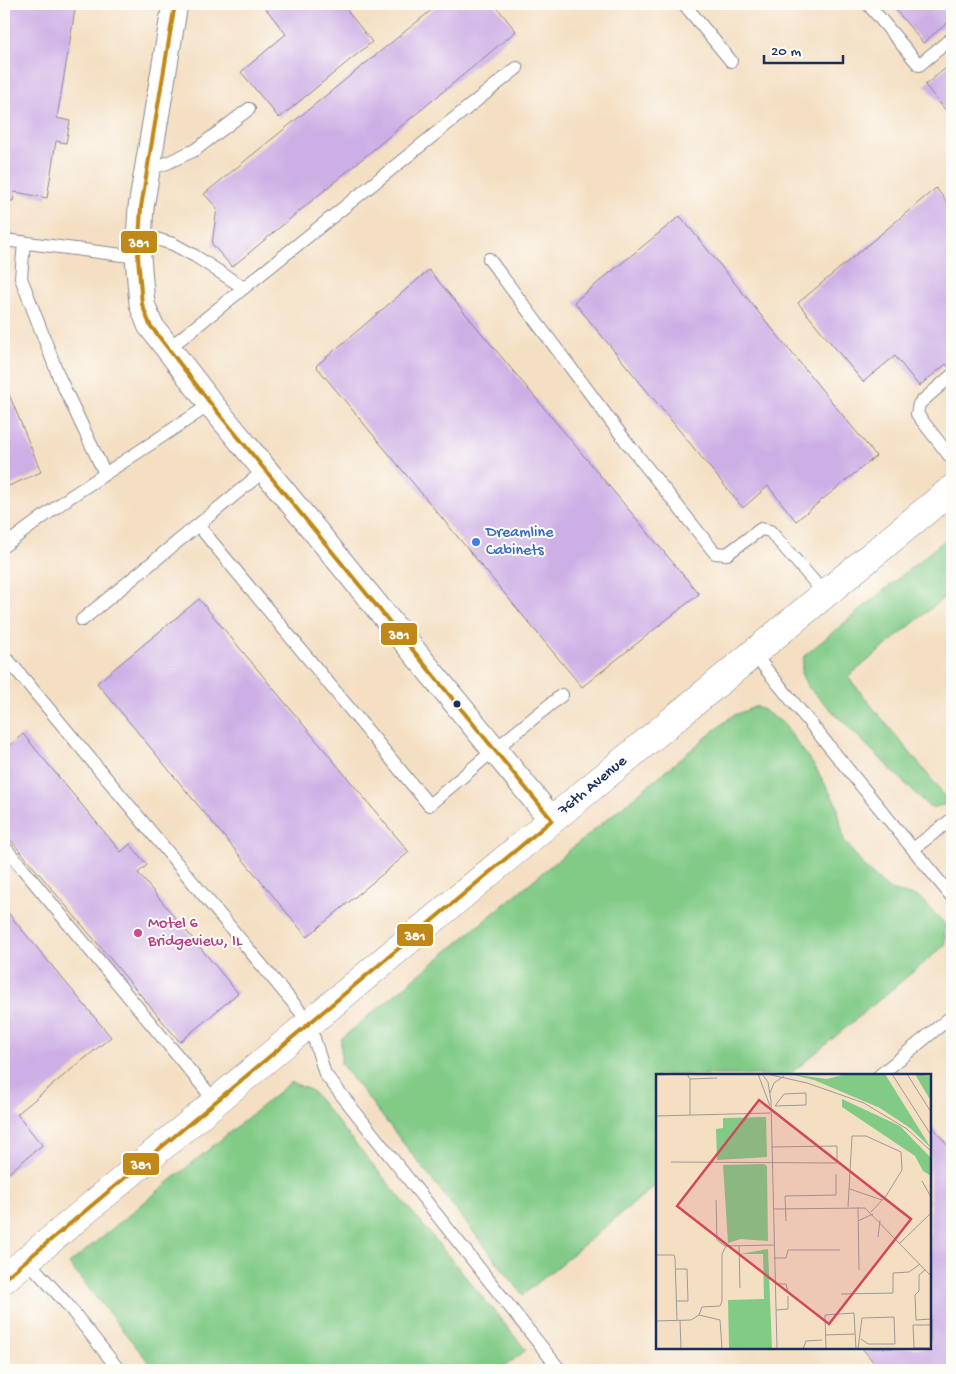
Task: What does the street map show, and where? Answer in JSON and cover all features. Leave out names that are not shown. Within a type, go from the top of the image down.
[{"type":"street","points":[[175,4],[141,207],[139,245],[142,304],[150,325],[211,404],[552,820]]},
{"type":"street","name":"76th Avenue","points":[[4,1279],[309,1022],[952,489]]},
{"type":"lane","points":[[684,4],[731,61]]},
{"type":"lane","points":[[868,4],[919,65],[952,38]]},
{"type":"lane","points":[[168,349],[517,68]]},
{"type":"lane","points":[[147,170],[195,150],[249,109]]},
{"type":"lane","points":[[4,240],[139,245],[173,244],[244,288]]},
{"type":"lane","points":[[24,242],[22,278],[59,377],[105,474]]},
{"type":"lane","points":[[489,259],[625,440],[715,553],[727,554],[761,529],[770,531],[824,594]]},
{"type":"lane","points":[[952,375],[919,404],[917,414],[952,460]]},
{"type":"lane","points":[[4,546],[70,497],[211,404]]},
{"type":"lane","points":[[82,620],[265,470]]},
{"type":"lane","points":[[198,525],[429,804],[562,695]]},
{"type":"lane","points":[[753,653],[952,897]]},
{"type":"lane","points":[[4,665],[9,661],[309,1022],[326,1074],[560,1370]]},
{"type":"lane","points":[[914,849],[952,819]]},
{"type":"lane","points":[[4,846],[215,1101]]},
{"type":"lane","points":[[881,1074],[952,1016]]},
{"type":"lane","points":[[26,1259],[66,1303],[119,1370]]},
{"type":"green space","points":[[952,534],[952,591],[848,677],[951,803],[930,808],[807,686],[801,673],[804,656]]},
{"type":"green space","points":[[757,706],[783,723],[815,767],[837,805],[844,840],[865,868],[890,890],[919,897],[945,924],[945,945],[790,1074],[656,1074],[656,1185],[523,1295],[341,1064],[341,1039],[732,716]]},
{"type":"green space","points":[[291,1082],[312,1091],[526,1350],[500,1370],[155,1370],[69,1264]]},
{"type":"building","points":[[4,4],[76,4],[57,118],[70,121],[66,143],[56,141],[47,198],[15,192],[13,201],[4,200]]},
{"type":"building","points":[[262,4],[342,4],[372,42],[279,118],[241,72],[286,34]]},
{"type":"building","points":[[439,4],[494,4],[516,31],[232,267],[212,244],[217,208],[204,194]]},
{"type":"building","points":[[891,4],[952,4],[952,19],[923,43]]},
{"type":"building","points":[[952,63],[952,118],[925,85]]},
{"type":"building","points":[[936,188],[952,208],[952,372],[946,364],[919,386],[895,356],[863,382],[798,303]]},
{"type":"building","points":[[680,216],[876,456],[796,521],[768,486],[743,508],[574,302]]},
{"type":"building","points":[[429,270],[699,594],[582,687],[316,366]]},
{"type":"building","points":[[4,382],[41,472],[4,488]]},
{"type":"building","points":[[199,599],[409,852],[307,937],[97,683]]},
{"type":"building","name":"Motel 6 Bridgeview, IL","points":[[23,734],[121,852],[130,844],[147,865],[138,873],[238,993],[180,1042],[4,832],[4,750]]},
{"type":"building","points":[[4,908],[111,1037],[17,1114],[42,1145],[4,1177]]},
{"type":"building","points":[[931,1124],[952,1151],[952,1370],[880,1370],[863,1349],[931,1349]]},
{"type":"transit line","name":"381","points":[[175,4],[141,207],[138,257],[142,304],[150,325],[211,404],[552,820]]},
{"type":"transit line","name":"381","points":[[4,1279],[552,820]]},
{"type":"place","name":"Dreamline Cabinets","points":[[476,542]]},
{"type":"place","name":"Motel 6 Bridgeview, IL","points":[[138,933]]}]
